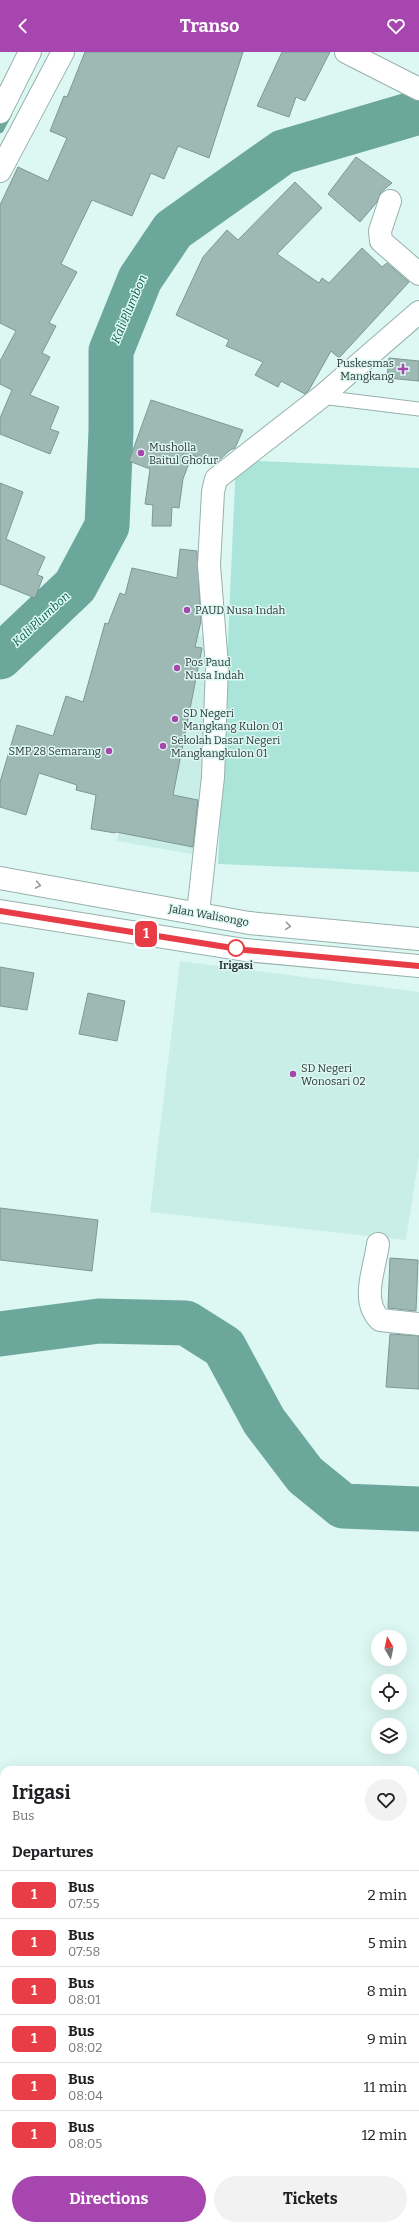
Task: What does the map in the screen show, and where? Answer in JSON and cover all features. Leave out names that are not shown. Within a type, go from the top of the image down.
[{"type":"main road","points":[[0,112],[33,70],[63,52]]},
{"type":"main road","points":[[346,52],[419,89]]},
{"type":"main road","points":[[0,171],[6,145],[33,70]]},
{"type":"main road","points":[[390,201],[380,231],[382,241],[419,274]]},
{"type":"main road","points":[[198,913],[213,777],[217,666],[209,565],[213,492],[216,479],[224,471],[321,397],[419,312]]},
{"type":"main road","name":"Jalan Walisongo","points":[[0,878],[249,923],[419,939]]},
{"type":"main road","points":[[0,911],[245,950],[419,966]]},
{"type":"main road","points":[[378,1244],[370,1286],[372,1312],[380,1320],[419,1324]]},
{"type":"lane","points":[[321,397],[419,409]]},
{"type":"shaded area","name":"SD Negeri Mangkang Kulon 01","points":[[160,630],[209,637],[207,801],[197,855],[117,841]]},
{"type":"shaded area","name":"SD Negeri Wonosari 02","points":[[180,961],[419,992],[419,1156],[406,1240],[150,1212]]},
{"type":"green space","points":[[236,460],[419,468],[419,872],[218,864]]},
{"type":"building","points":[[85,52],[243,52],[209,158],[178,146],[164,179],[151,173],[132,216],[92,200],[61,264],[77,272],[49,323],[56,326],[42,353],[50,357],[30,395],[59,407],[50,429],[59,432],[50,454],[0,434],[0,418],[12,390],[0,384],[0,361],[16,331],[0,323],[0,205],[18,167],[48,181],[67,138],[50,131],[64,96],[67,97]]},
{"type":"building","points":[[282,52],[330,52],[305,101],[296,97],[289,117],[257,106]]},
{"type":"building","points":[[356,157],[392,183],[381,192],[377,202],[360,222],[328,194]]},
{"type":"building","points":[[295,182],[322,208],[277,254],[319,283],[322,278],[329,283],[362,248],[382,267],[387,263],[409,282],[339,358],[331,351],[309,390],[305,394],[281,381],[278,387],[255,375],[263,362],[226,346],[229,340],[176,315],[203,257],[227,230],[238,240]]},
{"type":"building","name":"Puskesmas Mangkang","points":[[389,358],[419,361],[419,381],[387,378]]},
{"type":"building","points":[[151,400],[243,430],[235,448],[230,450],[215,464],[192,455],[183,479],[179,508],[172,507],[171,526],[152,526],[153,505],[145,504],[150,469],[129,461]]},
{"type":"building","points":[[0,483],[23,492],[6,539],[45,557],[37,575],[43,577],[35,598],[0,584]]},
{"type":"building","points":[[180,549],[197,551],[201,621],[195,647],[202,648],[173,795],[198,800],[193,847],[116,832],[91,829],[96,795],[76,790],[77,785],[39,773],[26,815],[0,807],[0,782],[17,725],[53,736],[66,696],[83,702],[105,623],[108,624],[120,593],[125,595],[132,568],[177,578]]},
{"type":"building","points":[[0,967],[34,973],[27,1010],[0,1006]]},
{"type":"building","points":[[88,993],[125,1001],[117,1041],[79,1034]]},
{"type":"building","points":[[0,1208],[98,1220],[92,1271],[0,1260]]},
{"type":"building","points":[[390,1258],[418,1260],[416,1311],[388,1308]]},
{"type":"building","points":[[390,1334],[419,1336],[419,1389],[386,1387]]},
{"type":"waterway","name":"Kali Plumbon","points":[[0,657],[75,586],[107,526],[111,431],[111,351],[140,279],[173,230],[283,152],[419,112]]},
{"type":"waterway","points":[[0,129],[8,114]]},
{"type":"waterway","points":[[0,1334],[99,1321],[186,1323],[224,1347],[264,1421],[305,1475],[343,1506],[419,1509]]},
{"type":"bus line","name":"1","points":[[0,911],[245,950],[419,966]]},
{"type":"place","name":"Puskesmas Mangkang","points":[[403,369]]},
{"type":"place","name":"Musholla Baitul Ghofur","points":[[141,453]]},
{"type":"place","name":"PAUD Nusa Indah","points":[[187,610]]},
{"type":"place","name":"Pos Paud Nusa Indah","points":[[177,668]]},
{"type":"place","name":"SD Negeri Mangkang Kulon 01","points":[[175,719]]},
{"type":"place","name":"Sekolah Dasar Negeri Mangkangkulon 01","points":[[163,746]]},
{"type":"place","name":"SMP 28 Semarang","points":[[109,751]]},
{"type":"place","name":"Irigasi","points":[[236,948]]},
{"type":"place","name":"SD Negeri Wonosari 02","points":[[293,1074]]}]
